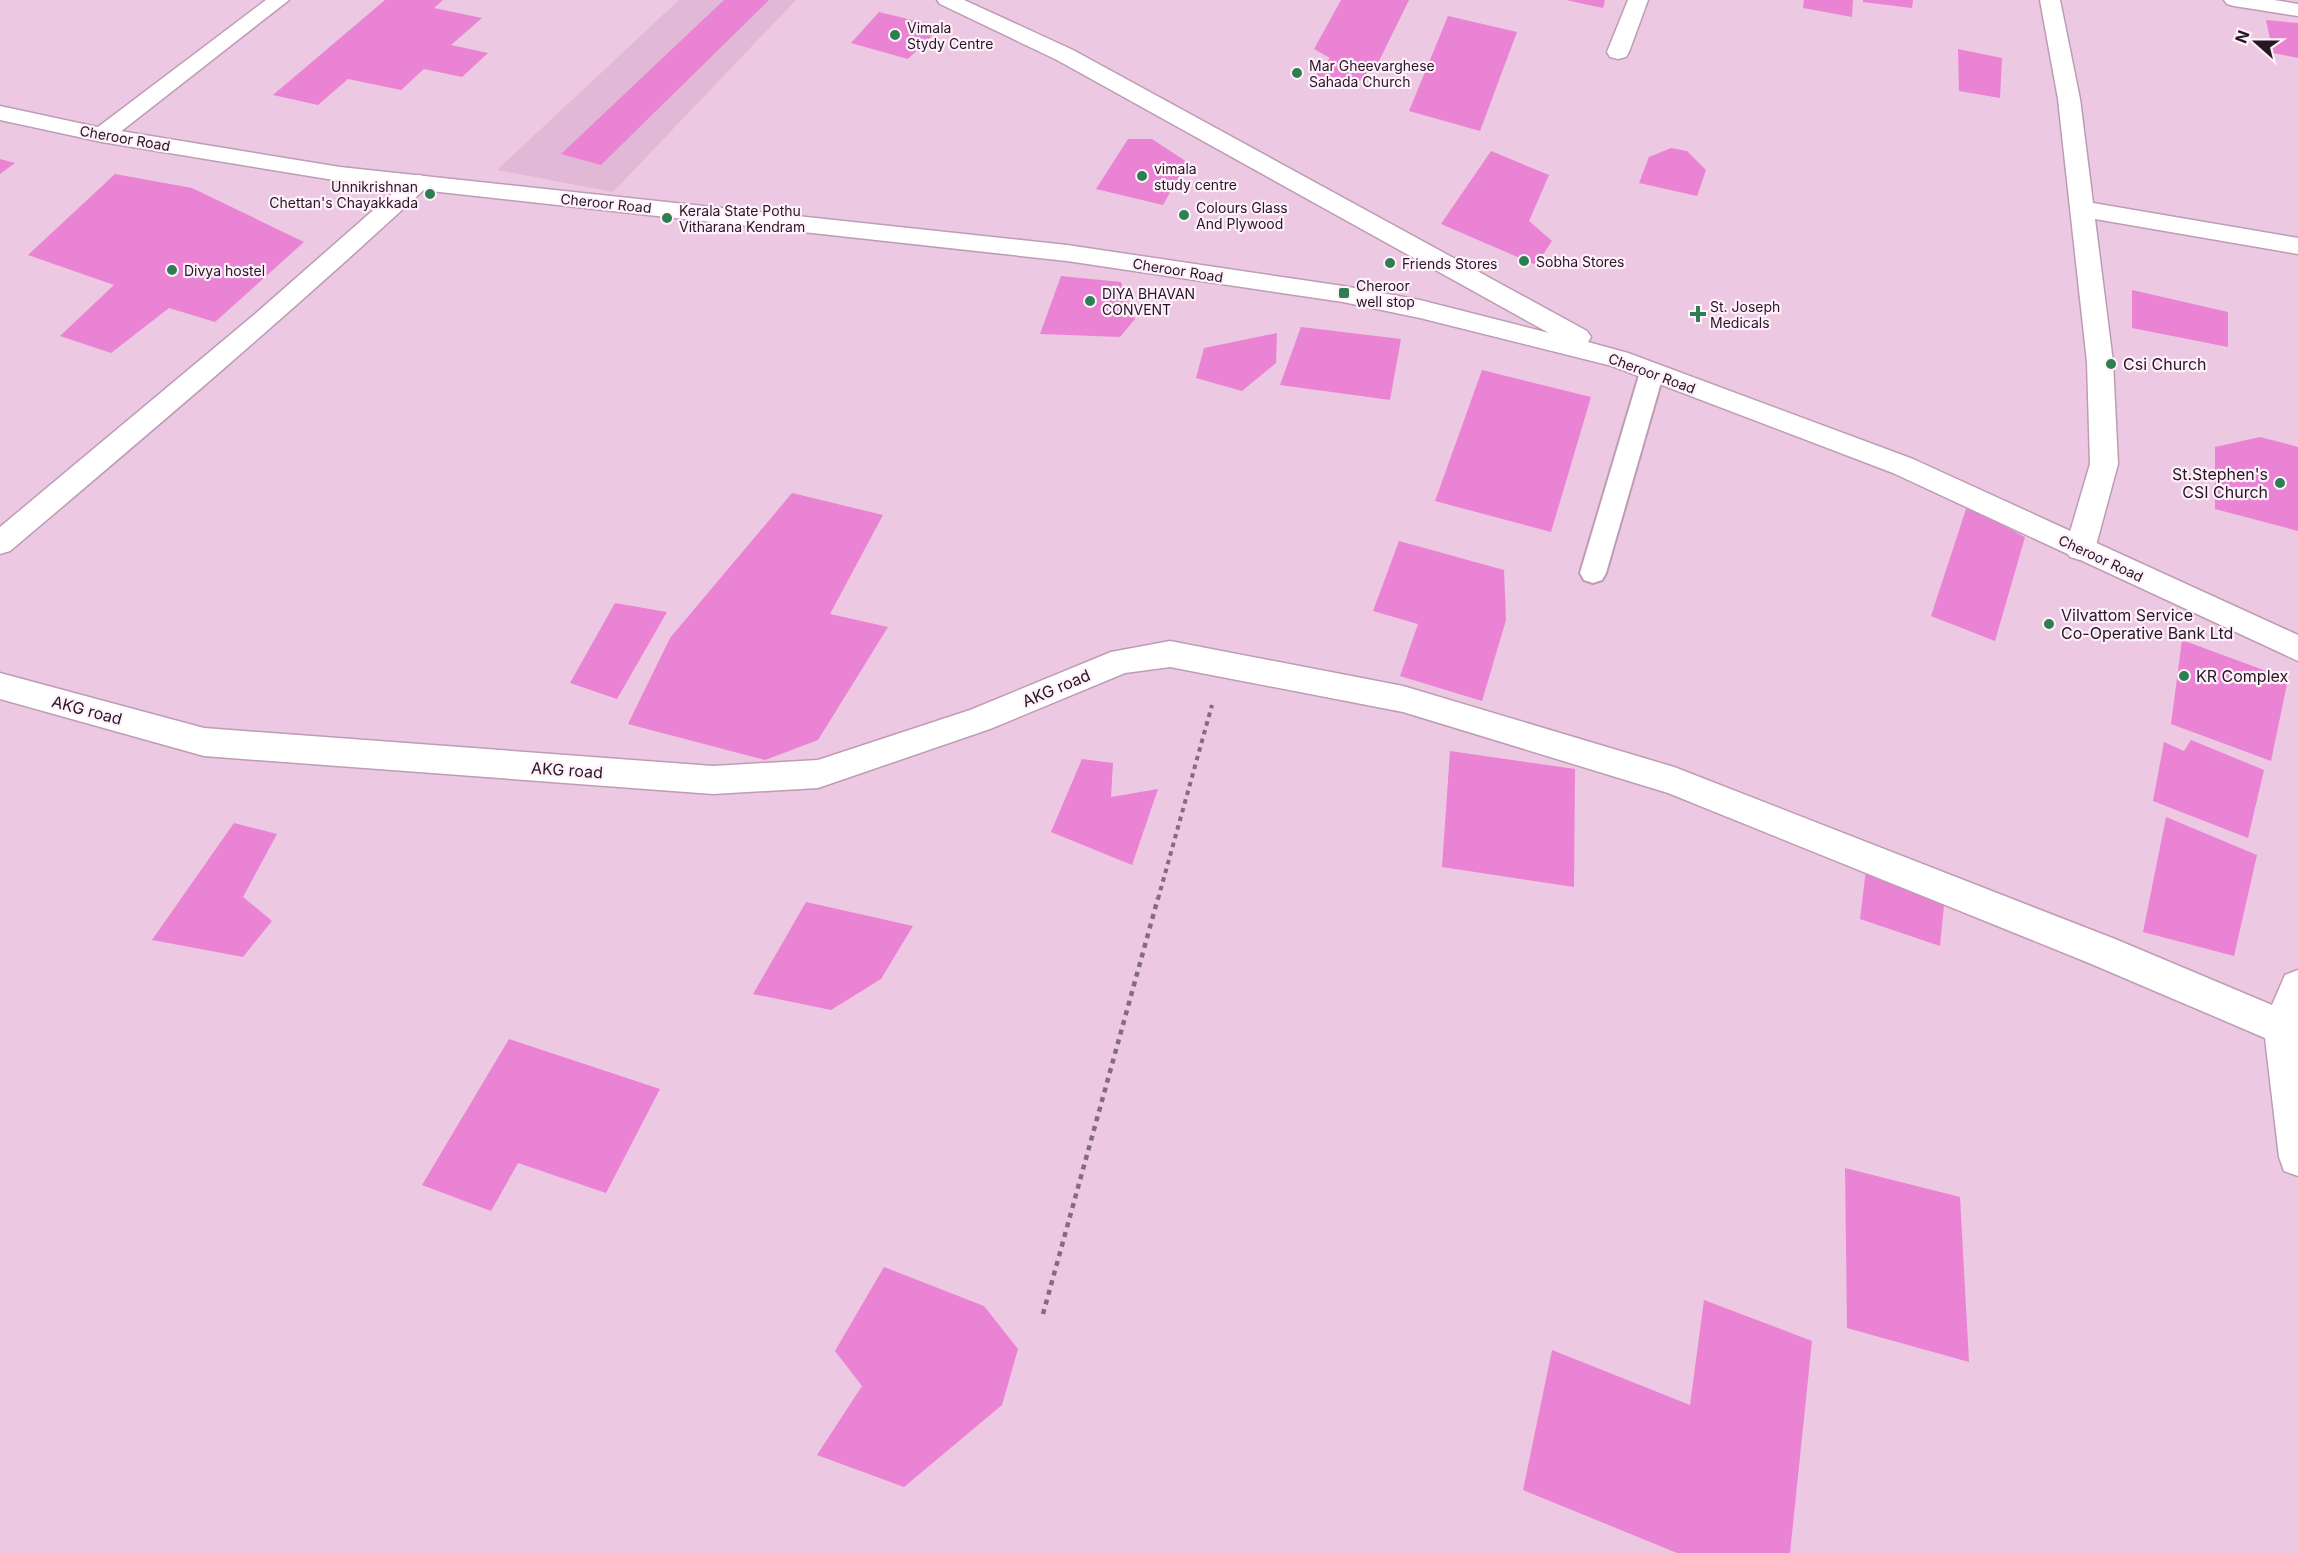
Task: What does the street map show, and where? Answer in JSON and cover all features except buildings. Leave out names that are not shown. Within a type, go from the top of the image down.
[{"type":"street","points":[[102,135],[279,0]]},
{"type":"street","points":[[947,0],[1065,55],[1619,360]]},
{"type":"street","points":[[1618,51],[1638,0]]},
{"type":"street","points":[[2050,0],[2069,99],[2100,362],[2104,464],[2080,549]]},
{"type":"street","points":[[2234,0],[2298,9]]},
{"type":"street","name":"Cheroor Road","points":[[0,113],[102,135],[340,174],[1078,255],[1343,294],[1420,309],[1619,360],[1903,466],[2298,649]]},
{"type":"street","points":[[0,543],[350,246],[419,182]]},
{"type":"street","points":[[2083,209],[2298,246]]},
{"type":"street","name":"AKG road","points":[[0,686],[204,742],[713,780],[818,774],[979,720],[1122,661],[1170,654],[1403,699],[1674,781],[2102,951],[2282,1027]]},
{"type":"street","points":[[2298,987],[2282,1027],[2298,1157]]},
{"type":"lane","points":[[1593,573],[1652,372]]},
{"type":"path","points":[[1043,1314],[1223,664]]},
{"type":"shaded area","points":[[679,0],[796,0],[613,192],[497,170]]},
{"type":"place","name":"Vimala Stydy Centre","points":[[895,35]]},
{"type":"place","name":"Mar Gheevarghese Sahada Church","points":[[1297,73]]},
{"type":"place","name":"vimala study centre","points":[[1142,176]]},
{"type":"place","name":"Unnikrishnan Chettan's Chayakkada","points":[[430,194]]},
{"type":"place","name":"Colours Glass And Plywood","points":[[1184,215]]},
{"type":"place","name":"Kerala State Pothu Vitharana Kendram","points":[[667,218]]},
{"type":"place","name":"Sobha Stores","points":[[1524,261]]},
{"type":"place","name":"Friends Stores","points":[[1390,263]]},
{"type":"place","name":"Divya hostel","points":[[172,270]]},
{"type":"place","name":"Cheroor well stop","points":[[1344,293]]},
{"type":"place","name":"DIYA BHAVAN CONVENT","points":[[1090,301]]},
{"type":"place","name":"St. Joseph Medicals","points":[[1698,314]]},
{"type":"place","name":"Csi Church","points":[[2111,364]]},
{"type":"place","name":"St.Stephen's CSI Church","points":[[2280,483]]},
{"type":"place","name":"Vilvattom Service Co-Operative Bank Ltd","points":[[2049,624]]},
{"type":"place","name":"KR Complex","points":[[2184,676]]}]
